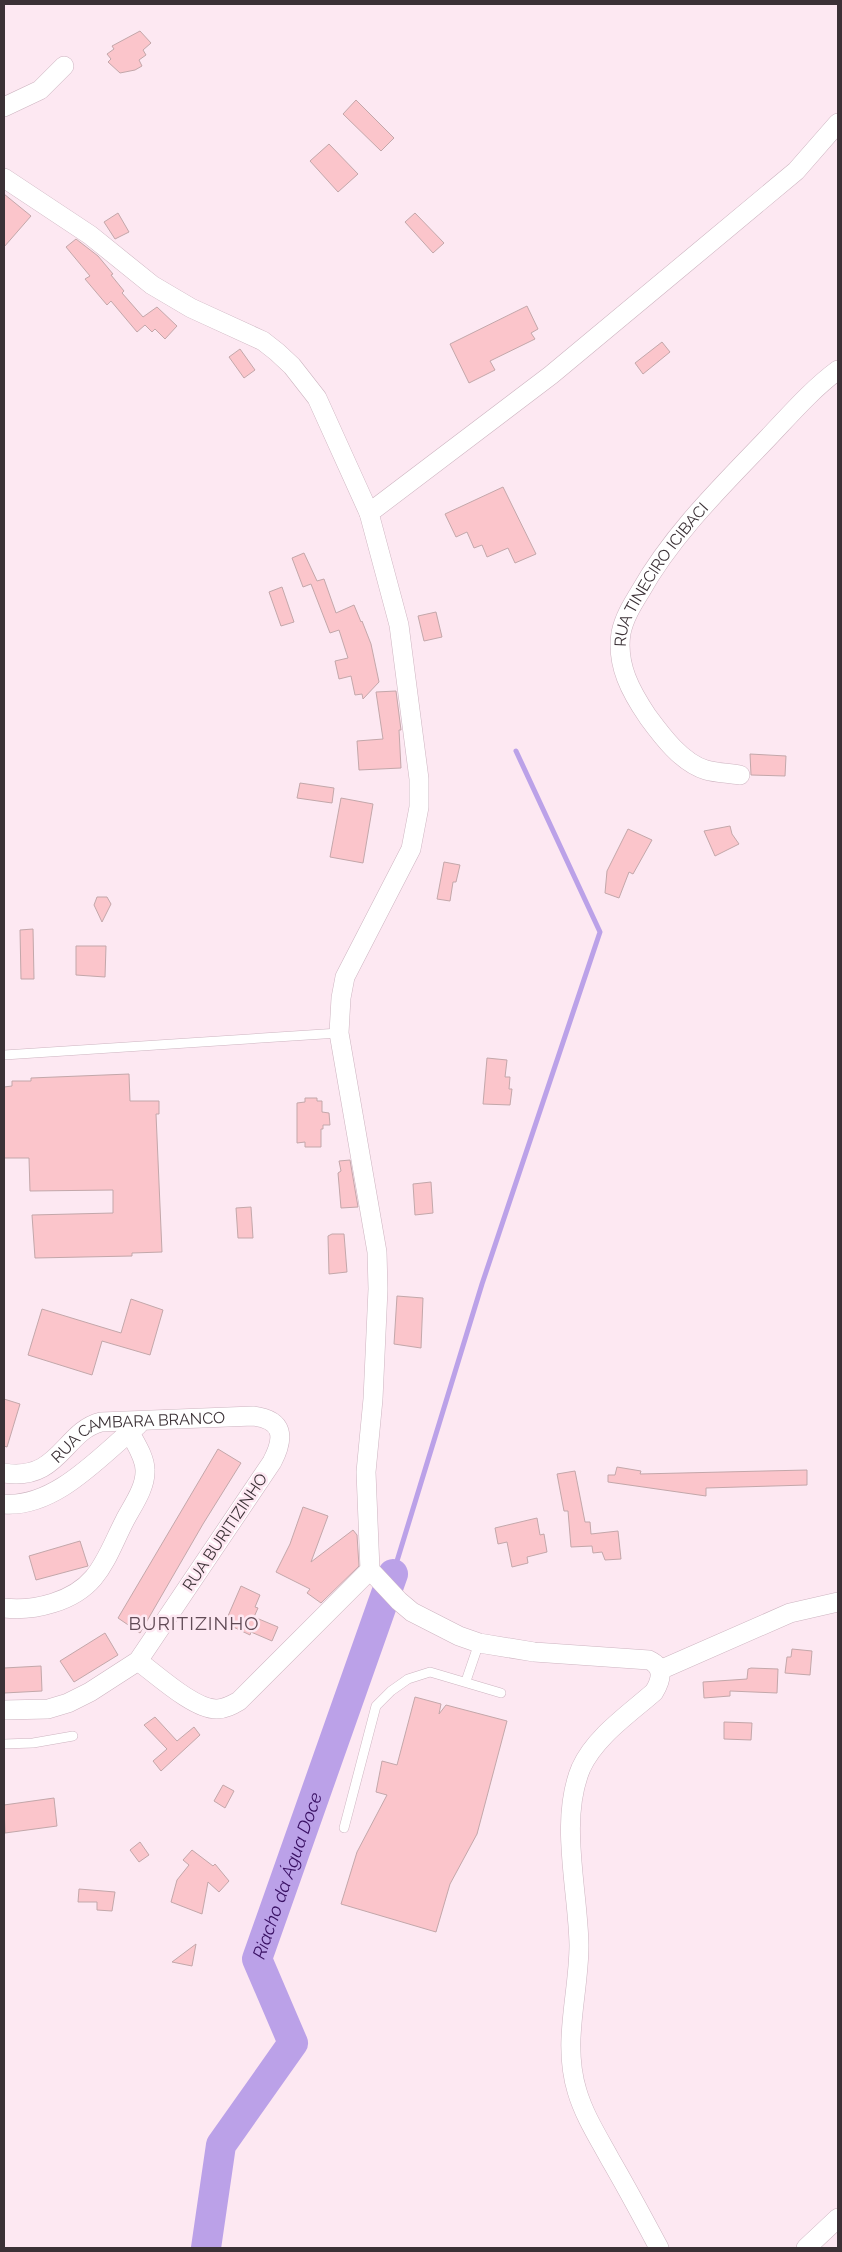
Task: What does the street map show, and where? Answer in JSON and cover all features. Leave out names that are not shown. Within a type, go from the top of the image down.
[{"type":"street","points":[[4,107],[40,90],[64,66]]},
{"type":"street","points":[[369,513],[551,375],[688,262],[796,171],[838,123]]},
{"type":"street","points":[[4,178],[90,234],[152,285],[191,308],[257,338],[277,352],[292,366],[317,398],[369,513],[399,625],[419,779],[419,807],[411,849],[345,977],[341,998],[339,1032],[377,1252],[378,1289],[374,1390],[366,1472],[370,1570],[412,1612],[459,1636],[479,1643],[534,1652],[649,1660],[656,1663],[660,1670],[660,1683],[654,1692],[601,1739],[582,1767],[573,1794],[571,1822],[579,1944],[578,1970],[571,2016],[573,2076],[585,2114],[659,2248]]},
{"type":"street","name":"RUA TINECIRO ICIBACI","points":[[740,775],[696,766],[677,751],[653,723],[630,689],[622,669],[620,647],[622,632],[627,614],[652,570],[692,519],[806,399],[838,370]]},
{"type":"street","name":"RUA CAMBARA BRANCO","points":[[4,1473],[26,1473],[50,1463],[91,1425],[101,1422],[135,1427],[253,1416],[269,1420],[278,1426]]},
{"type":"street","name":"RUA BURITIZINHO","points":[[4,1710],[48,1709],[68,1703],[90,1692],[138,1661],[272,1462],[281,1440],[278,1426]]},
{"type":"street","points":[[4,1504],[32,1501],[60,1490],[135,1427],[144,1462],[144,1481],[99,1572],[86,1588],[68,1598],[40,1607],[17,1610],[4,1608]]},
{"type":"street","points":[[138,1661],[198,1704],[219,1709],[228,1707],[239,1701],[370,1570]]},
{"type":"street","points":[[660,1670],[790,1613],[838,1602]]},
{"type":"street","points":[[806,2248],[838,2218]]},
{"type":"lane","points":[[4,1056],[339,1032]]},
{"type":"lane","points":[[466,1681],[479,1643]]},
{"type":"lane","points":[[344,1828],[376,1706],[391,1691],[408,1679],[430,1672],[466,1681],[501,1693]]},
{"type":"lane","points":[[4,1744],[33,1743],[73,1736]]},
{"type":"building","points":[[140,31],[151,43],[143,50],[146,55],[139,60],[142,66],[135,70],[120,73],[108,62],[111,59],[107,54],[114,49],[112,46]]},
{"type":"building","points":[[356,100],[394,138],[381,151],[343,114]]},
{"type":"building","points":[[329,144],[358,174],[338,192],[310,161]]},
{"type":"building","points":[[4,194],[31,216],[4,247]]},
{"type":"building","points":[[118,213],[129,232],[115,239],[104,222]]},
{"type":"building","points":[[415,213],[444,243],[433,253],[405,222]]},
{"type":"building","points":[[76,239],[98,256],[113,274],[111,275],[124,291],[122,293],[143,317],[157,307],[177,326],[165,339],[155,329],[152,332],[145,325],[137,332],[111,301],[107,305],[85,279],[90,276],[66,247]]},
{"type":"building","points":[[527,306],[538,329],[531,333],[535,339],[490,361],[495,370],[469,383],[450,344]]},
{"type":"building","points":[[662,342],[670,352],[643,374],[635,363]]},
{"type":"building","points":[[240,349],[255,370],[244,378],[229,357]]},
{"type":"building","points":[[503,487],[536,554],[515,563],[508,548],[487,557],[482,545],[474,548],[467,532],[456,537],[445,514]]},
{"type":"building","points":[[304,553],[317,581],[324,579],[336,613],[354,605],[362,621],[371,644],[379,682],[363,699],[362,694],[355,695],[351,676],[339,679],[335,661],[348,658],[339,630],[330,633],[311,584],[303,587],[292,558]]},
{"type":"building","points":[[282,587],[294,622],[281,626],[269,592]]},
{"type":"building","points":[[436,612],[442,637],[424,641],[418,616]]},
{"type":"building","points":[[396,691],[401,730],[399,730],[401,768],[359,770],[357,741],[383,739],[376,692]]},
{"type":"building","points":[[750,754],[786,756],[785,776],[751,775]]},
{"type":"building","points":[[300,783],[334,788],[332,803],[297,798]]},
{"type":"building","points":[[341,798],[373,804],[363,863],[330,857]]},
{"type":"building","points":[[730,826],[732,834],[739,844],[715,856],[704,831]]},
{"type":"building","points":[[628,829],[652,840],[633,874],[629,872],[619,898],[605,893],[607,871]]},
{"type":"building","points":[[444,862],[460,865],[456,882],[453,882],[450,901],[437,899]]},
{"type":"building","points":[[97,897],[107,897],[111,904],[102,922],[94,905]]},
{"type":"building","points":[[33,929],[34,979],[21,979],[20,930]]},
{"type":"building","points":[[76,946],[106,946],[105,977],[76,975]]},
{"type":"building","points":[[487,1058],[507,1060],[505,1077],[510,1077],[509,1089],[512,1089],[510,1105],[483,1104]]},
{"type":"building","points":[[129,1074],[130,1101],[159,1101],[159,1114],[156,1114],[162,1252],[132,1253],[132,1256],[35,1258],[32,1215],[113,1213],[113,1190],[30,1191],[29,1158],[4,1158],[4,1087],[12,1086],[12,1081],[31,1081],[31,1078]]},
{"type":"building","points":[[305,1098],[317,1098],[317,1101],[322,1101],[322,1112],[329,1113],[330,1125],[323,1125],[323,1129],[321,1129],[321,1147],[305,1147],[305,1142],[297,1143],[297,1103],[305,1102]]},
{"type":"building","points":[[350,1160],[358,1207],[341,1208],[338,1173],[341,1171],[339,1161]]},
{"type":"building","points":[[431,1182],[433,1213],[415,1215],[413,1184]]},
{"type":"building","points":[[251,1207],[253,1238],[238,1238],[236,1208]]},
{"type":"building","points":[[344,1234],[347,1272],[329,1274],[328,1236]]},
{"type":"building","points":[[397,1296],[423,1298],[421,1348],[394,1344]]},
{"type":"building","points":[[131,1299],[163,1310],[150,1355],[102,1341],[92,1375],[28,1355],[42,1309],[121,1333]]},
{"type":"building","points":[[4,1399],[20,1404],[7,1447],[4,1446]]},
{"type":"building","points":[[218,1449],[241,1463],[203,1524],[140,1633],[118,1618]]},
{"type":"building","points":[[617,1467],[641,1471],[640,1474],[807,1470],[807,1485],[706,1488],[706,1496],[608,1482],[608,1475],[615,1475]]},
{"type":"building","points":[[575,1471],[585,1522],[590,1522],[591,1534],[618,1531],[621,1559],[605,1560],[602,1552],[593,1553],[592,1546],[571,1547],[568,1511],[564,1511],[557,1474]]},
{"type":"building","points":[[303,1507],[328,1516],[311,1562],[353,1530],[357,1535],[359,1566],[321,1603],[307,1593],[310,1589],[276,1572],[290,1544]]},
{"type":"building","points":[[537,1518],[540,1535],[544,1534],[547,1552],[527,1557],[528,1563],[512,1567],[507,1542],[498,1544],[495,1528]]},
{"type":"building","points":[[80,1541],[88,1566],[36,1580],[29,1556]]},
{"type":"building","points":[[241,1586],[260,1595],[255,1607],[258,1608],[254,1617],[278,1627],[272,1641],[251,1632],[250,1635],[225,1623]]},
{"type":"building","points":[[105,1633],[118,1655],[74,1682],[60,1661]]},
{"type":"building","points":[[792,1649],[812,1651],[810,1675],[785,1673],[787,1657],[791,1657]]},
{"type":"building","points":[[41,1666],[42,1691],[4,1693],[4,1668]]},
{"type":"building","points":[[748,1669],[778,1669],[777,1693],[730,1691],[730,1696],[704,1698],[703,1682],[747,1679]]},
{"type":"building","points":[[415,1697],[441,1704],[439,1714],[446,1705],[507,1721],[477,1834],[450,1884],[436,1932],[341,1904],[357,1852],[387,1795],[376,1792],[382,1761],[397,1765]]},
{"type":"building","points":[[155,1717],[177,1741],[194,1727],[200,1735],[161,1771],[153,1761],[167,1749],[144,1725]]},
{"type":"building","points":[[724,1722],[752,1723],[751,1740],[724,1739]]},
{"type":"building","points":[[223,1785],[234,1791],[225,1808],[214,1801]]},
{"type":"building","points":[[54,1798],[57,1826],[5,1833],[4,1805]]},
{"type":"building","points":[[140,1842],[149,1855],[139,1862],[130,1850]]},
{"type":"building","points":[[192,1850],[213,1866],[215,1864],[229,1881],[219,1892],[208,1882],[202,1914],[171,1902],[177,1880],[189,1865],[183,1860]]},
{"type":"building","points":[[79,1889],[115,1892],[112,1911],[97,1910],[97,1902],[78,1902]]},
{"type":"building","points":[[196,1944],[192,1966],[172,1962]]},
{"type":"waterway","points":[[393,1574],[482,1284],[600,932],[516,751]]},
{"type":"waterway","name":"Riacho da Água Doce","points":[[206,2248],[221,2145],[293,2043],[257,1959],[393,1574]]},
{"type":"district","name":"BURITIZINHO","points":[[194,1623]]}]
